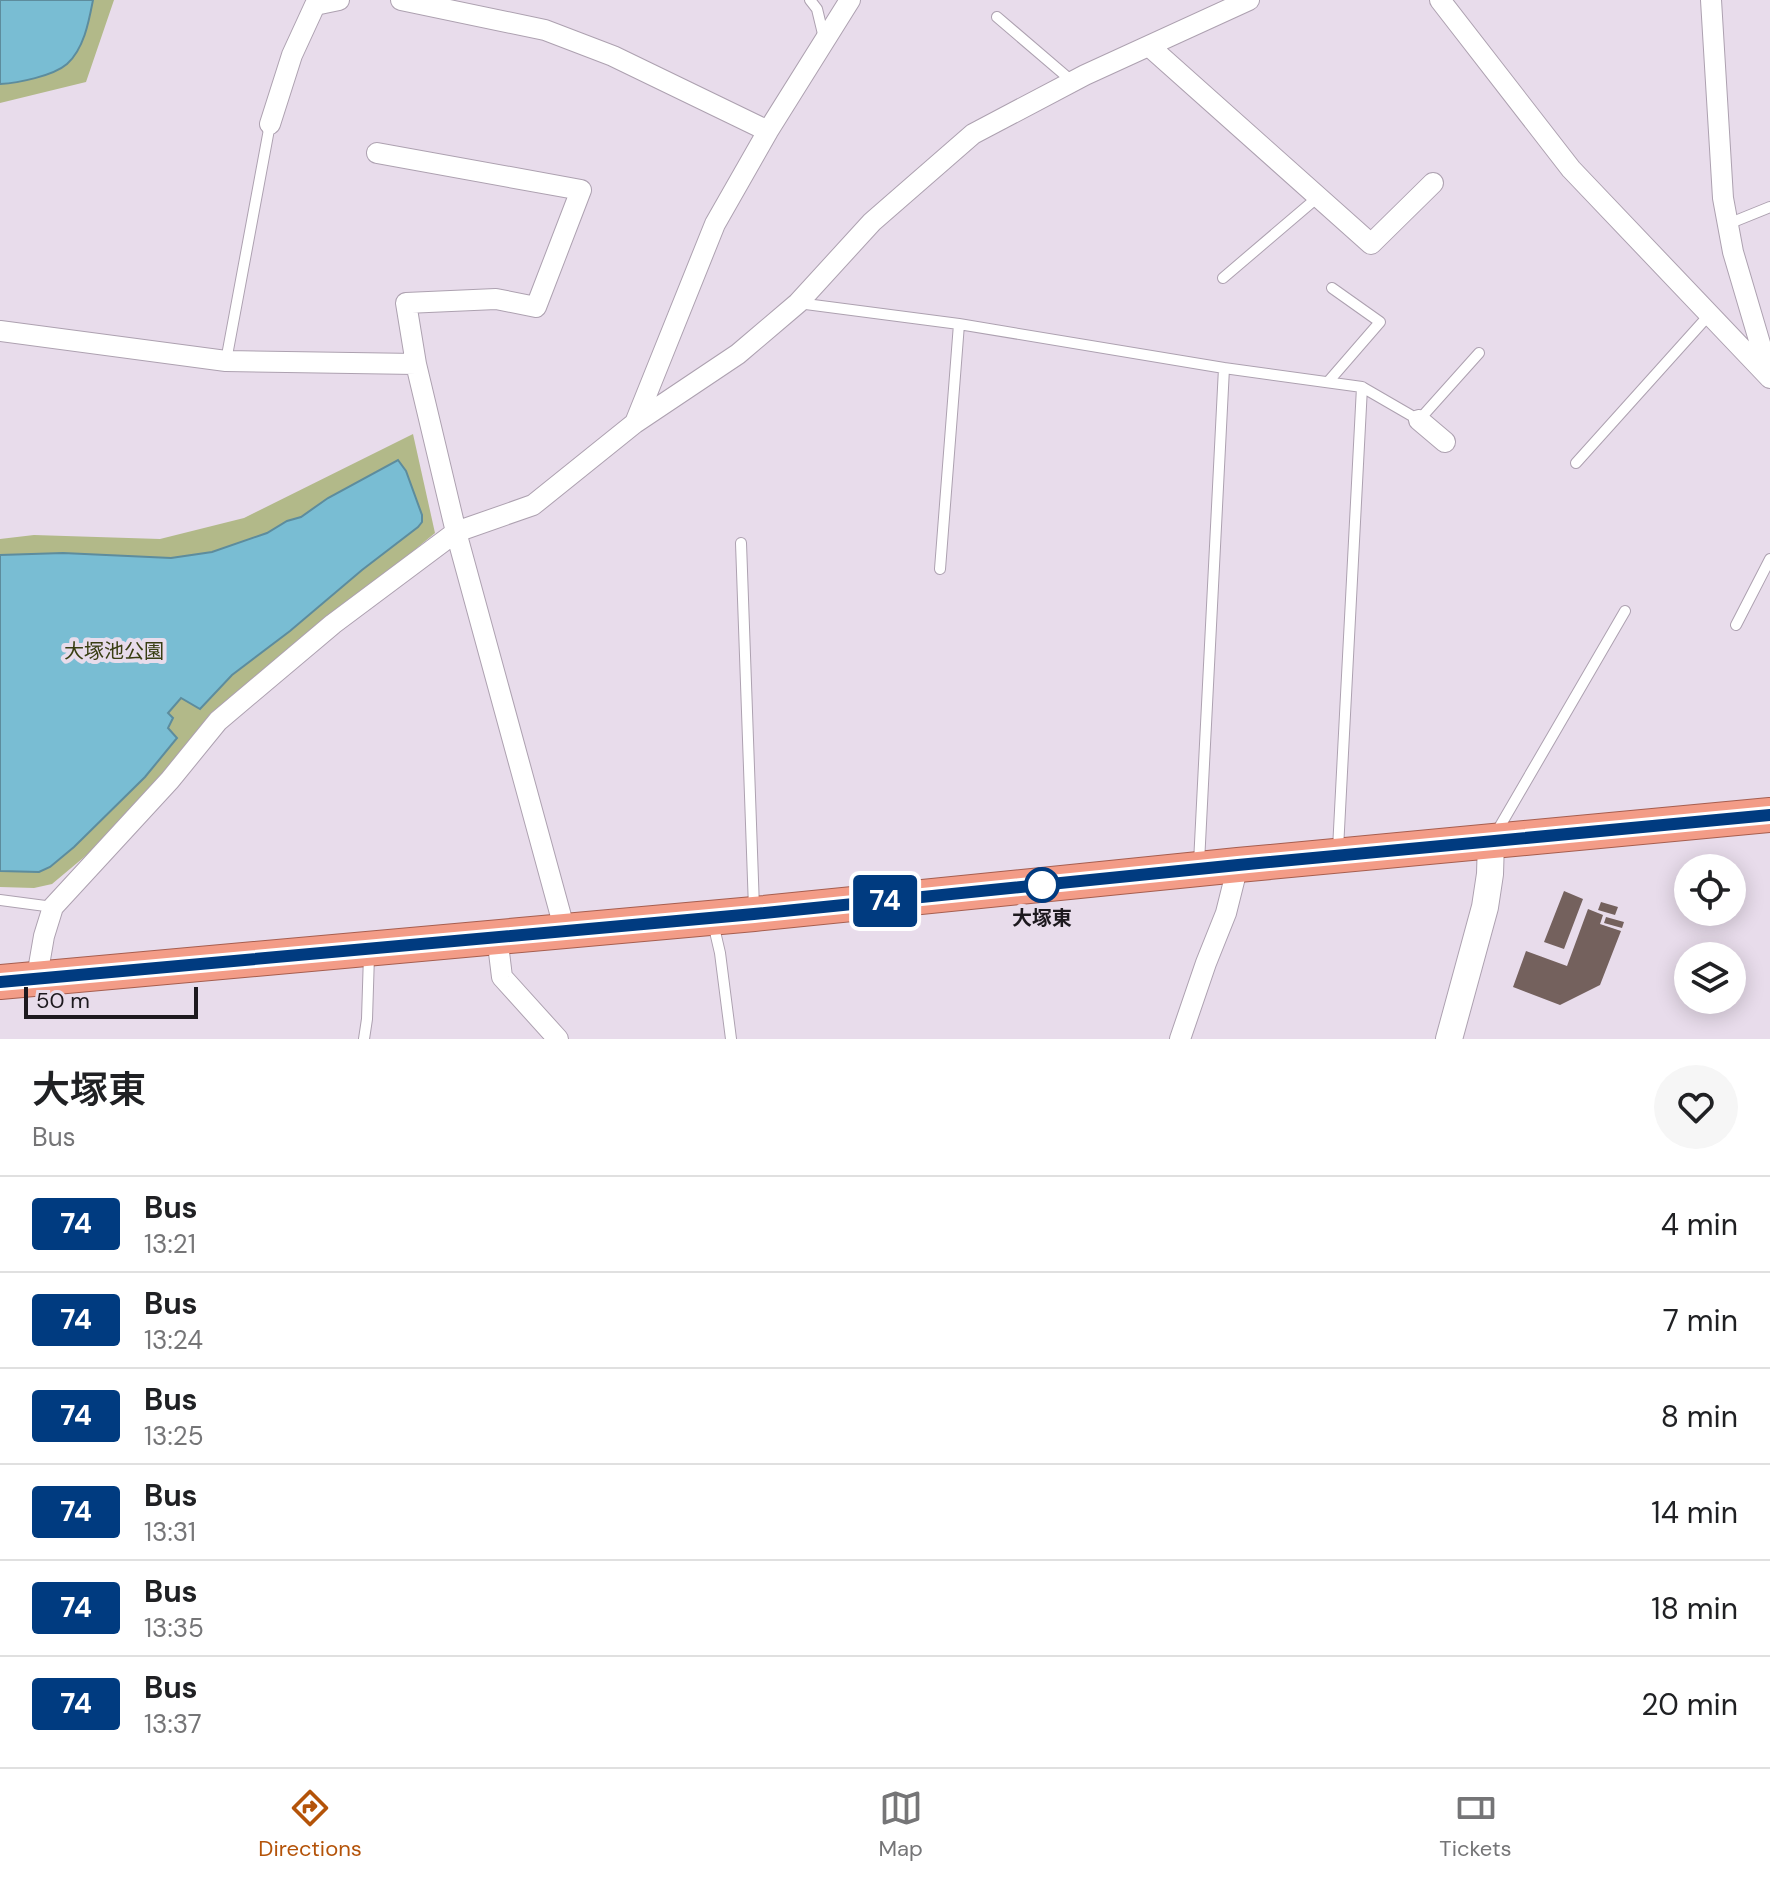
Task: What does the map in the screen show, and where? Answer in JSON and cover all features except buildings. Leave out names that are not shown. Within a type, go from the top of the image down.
[{"type":"highway","points":[[0,982],[712,918],[1770,815]]},
{"type":"street","points":[[270,124],[292,55],[315,5],[339,0]]},
{"type":"street","points":[[401,0],[545,30],[613,56],[768,131]]},
{"type":"street","points":[[635,423],[715,224],[768,131],[850,0]]},
{"type":"street","points":[[50,979],[39,965],[53,907],[170,780],[218,721],[333,624],[456,532],[533,505],[635,423],[738,354],[798,303],[872,222],[973,134],[1073,82],[1249,0]]},
{"type":"street","points":[[1440,0],[1571,169],[1770,378]]},
{"type":"street","points":[[1711,0],[1723,198],[1733,252],[1770,378]]},
{"type":"street","points":[[1149,46],[1371,244],[1433,183]]},
{"type":"street","points":[[377,153],[581,190],[536,307],[496,299],[406,303],[416,364],[456,532],[565,931]]},
{"type":"street","points":[[0,331],[226,361],[416,364]]},
{"type":"street","points":[[1419,420],[1445,442]]},
{"type":"street","points":[[1449,1039],[1485,907],[1491,841]]},
{"type":"street","points":[[1180,1039],[1226,913],[1238,865]]},
{"type":"street","points":[[497,936],[502,977],[558,1039]]},
{"type":"lane","points":[[810,0],[817,9],[824,40]]},
{"type":"lane","points":[[997,17],[1073,82]]},
{"type":"lane","points":[[226,361],[270,124]]},
{"type":"lane","points":[[1223,278],[1318,197]]},
{"type":"lane","points":[[1728,224],[1770,207]]},
{"type":"lane","points":[[1328,382],[1380,322],[1332,288]]},
{"type":"lane","points":[[798,303],[959,324],[1224,368],[1362,387],[1419,420],[1479,353]]},
{"type":"lane","points":[[1576,463],[1709,315]]},
{"type":"lane","points":[[940,569],[959,324]]},
{"type":"lane","points":[[1198,869],[1224,368]]},
{"type":"lane","points":[[1338,857],[1362,387]]},
{"type":"lane","points":[[741,543],[754,914]]},
{"type":"lane","points":[[1736,625],[1770,559]]},
{"type":"lane","points":[[1491,841],[1625,611]]},
{"type":"lane","points":[[0,900],[53,907]]},
{"type":"lane","points":[[712,918],[720,953],[731,1039]]},
{"type":"lane","points":[[364,1039],[369,949]]},
{"type":"green space","points":[[0,0],[114,0],[86,82],[0,103]]},
{"type":"green space","name":"大塚池公園","points":[[413,434],[435,533],[211,713],[120,827],[52,884],[34,888],[0,887],[0,539],[34,535],[160,539],[244,518]]},
{"type":"water","points":[[0,0],[93,0],[82,43],[73,58],[61,68],[44,75],[0,84]]},
{"type":"water","name":"大塚池公園","points":[[398,460],[406,471],[422,515],[418,527],[232,675],[200,709],[181,698],[168,713],[173,718],[168,728],[177,738],[145,777],[50,867],[39,872],[0,871],[0,555],[63,553],[171,558],[212,552],[267,533],[301,517],[328,498]]},
{"type":"bus line","name":"74","points":[[0,982],[754,914],[1770,815]]},
{"type":"place","name":"大塚東","points":[[1042,885]]}]
